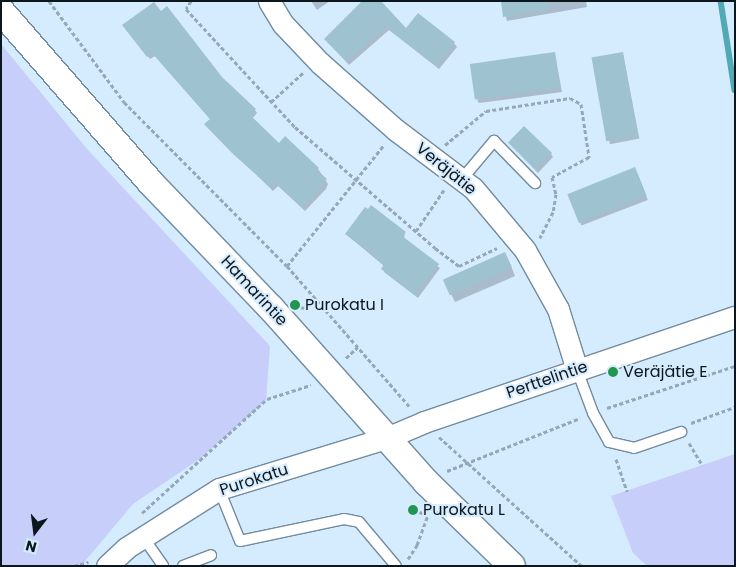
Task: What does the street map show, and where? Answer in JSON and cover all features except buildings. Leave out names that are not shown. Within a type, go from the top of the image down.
[{"type":"street","name":"Veräjätie","points":[[269,1],[283,24],[317,60],[396,130],[473,188],[529,258],[558,309],[577,370]]},
{"type":"street","name":"Hamarintie","points":[[1,11],[150,182],[389,438],[426,482],[512,566]]},
{"type":"street","name":"Perttelintie","points":[[389,438],[424,422],[735,317]]},
{"type":"street","name":"Purokatu","points":[[101,563],[139,528],[219,489],[389,438]]},
{"type":"lane","points":[[458,176],[494,141],[535,182]]},
{"type":"lane","points":[[577,370],[593,413],[609,442],[620,447],[634,448],[682,432]]},
{"type":"lane","points":[[219,489],[240,541],[344,520],[359,522],[396,566]]},
{"type":"lane","points":[[139,528],[162,566]]},
{"type":"lane","points":[[182,566],[211,555]]},
{"type":"path","points":[[48,1],[124,102],[288,266],[424,422],[465,463],[582,566]]},
{"type":"path","points":[[190,1],[186,9],[295,127],[459,266],[502,245]]},
{"type":"path","points":[[271,102],[317,60]]},
{"type":"path","points":[[433,158],[467,124],[486,112],[570,98],[582,104],[589,157],[552,177],[556,194],[553,212],[529,258]]},
{"type":"path","points":[[288,266],[396,130]]},
{"type":"path","points":[[416,231],[458,176]]},
{"type":"path","points":[[295,305],[304,308],[316,298]]},
{"type":"path","points":[[139,528],[267,399],[306,388],[329,373],[358,346]]},
{"type":"path","points":[[403,566],[417,545],[428,515],[426,482],[465,463],[593,413],[735,366]]},
{"type":"path","points":[[702,465],[682,432],[691,422],[735,407]]},
{"type":"path","points":[[620,447],[616,458],[627,491]]},
{"type":"path","points":[[413,510],[428,515]]},
{"type":"path","points":[[90,566],[101,563]]},
{"type":"shaded area","points":[[1,44],[88,150],[270,346],[266,401],[201,458],[133,504],[81,566],[1,566]]},
{"type":"shaded area","points":[[735,454],[735,566],[647,566],[633,553],[611,496]]},
{"type":"waterway","points":[[721,1],[735,90]]},
{"type":"place","name":"Purokatu I","points":[[295,305]]},
{"type":"place","name":"Veräjätie E","points":[[613,372]]},
{"type":"place","name":"Purokatu L","points":[[413,510]]}]
